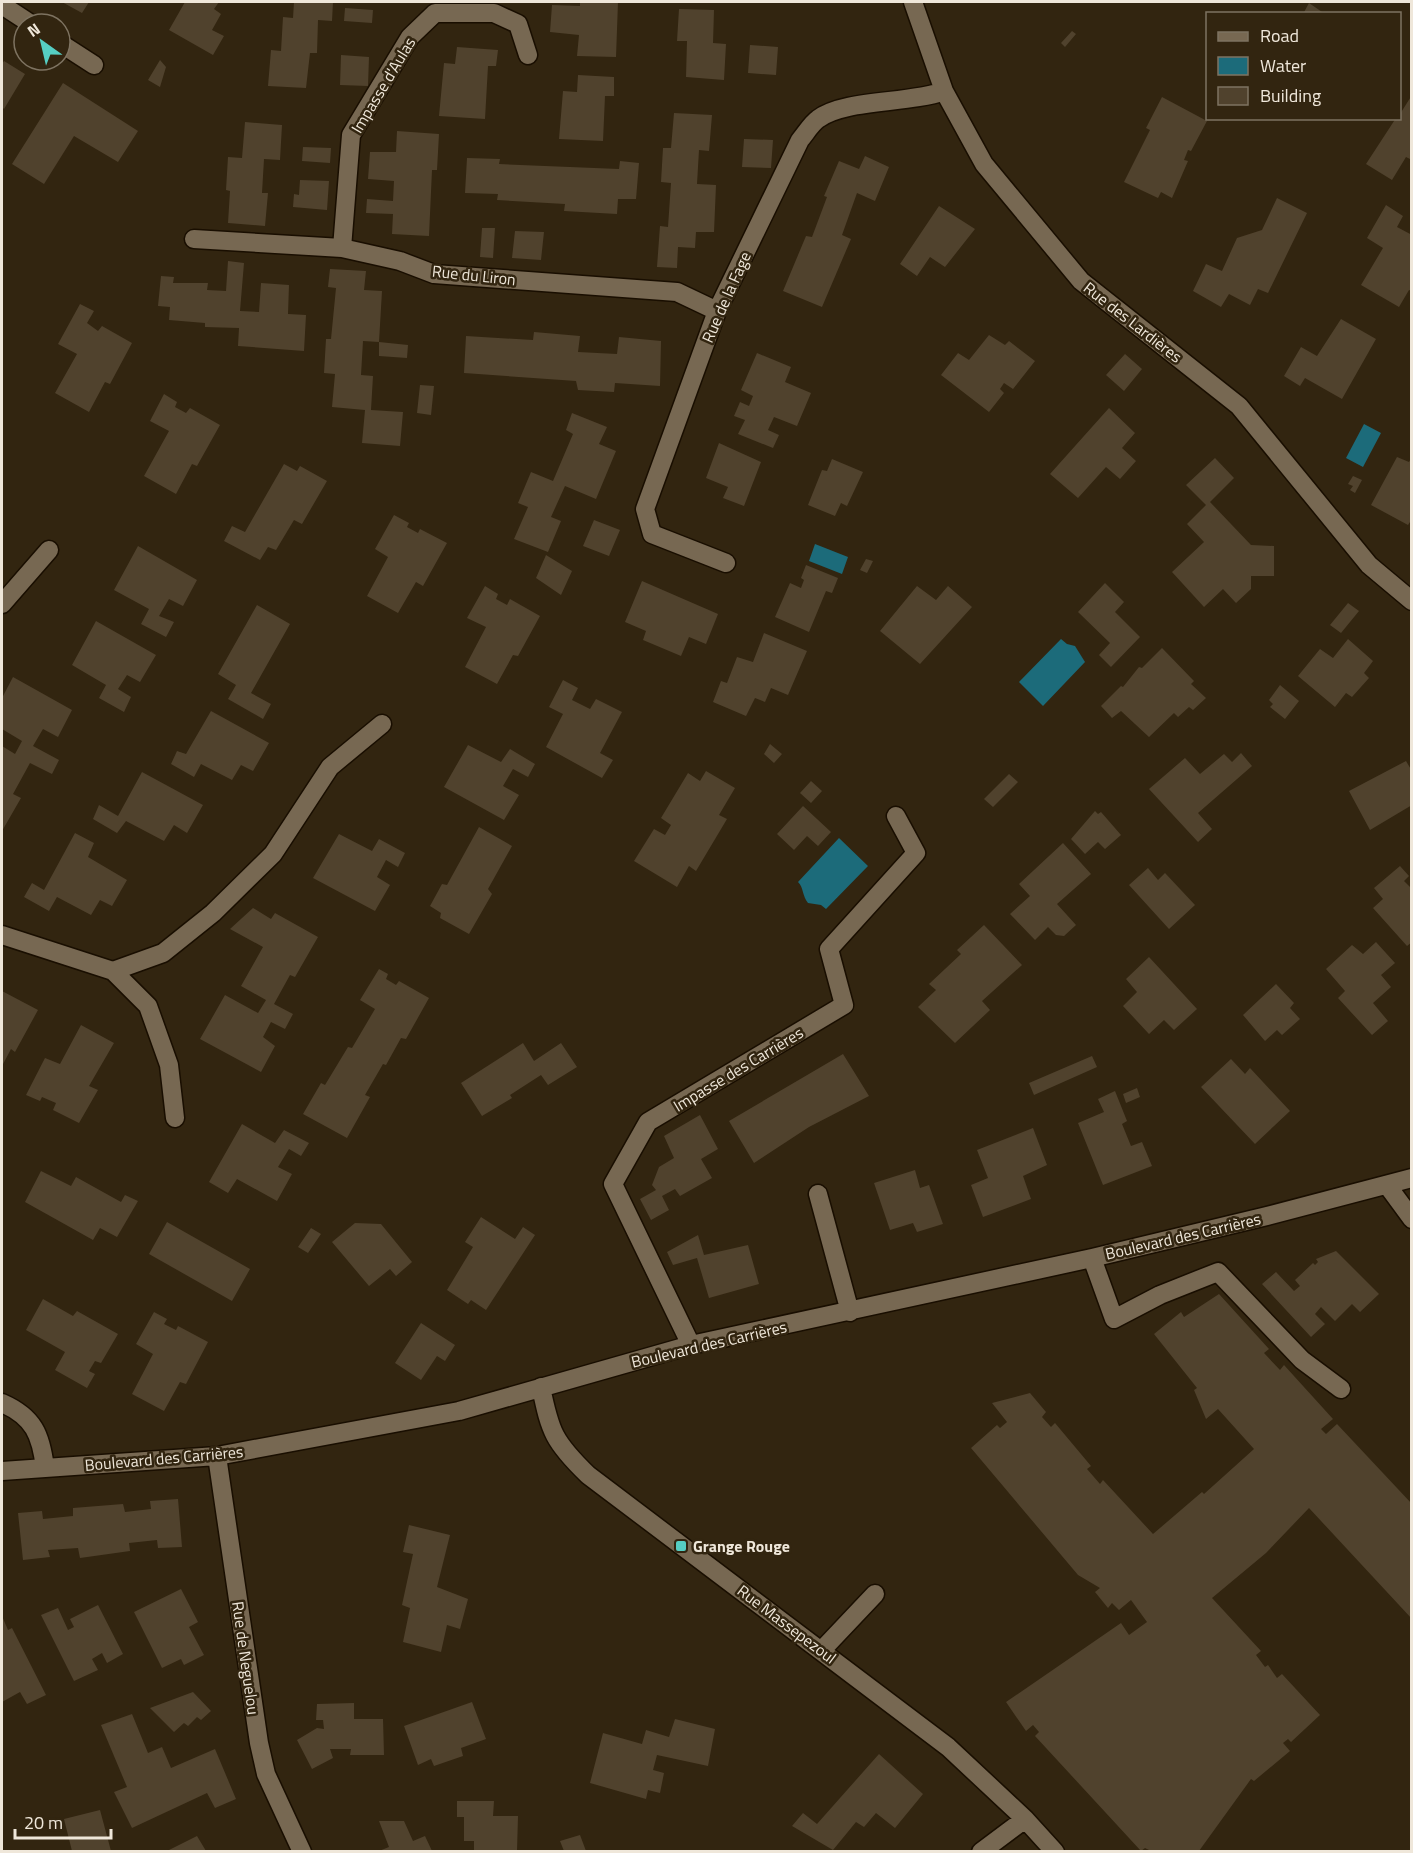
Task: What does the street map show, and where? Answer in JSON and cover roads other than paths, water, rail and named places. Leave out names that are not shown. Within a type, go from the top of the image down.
[{"type":"street","name":"Rue des Lardières","points":[[913,2],[944,91],[984,164],[1081,281],[1239,406],[1369,565],[1412,602]]},
{"type":"street","name":"Impasse d'Aulas","points":[[342,248],[351,135],[410,36],[435,13],[494,13],[518,24],[528,55]]},
{"type":"street","points":[[72,51],[94,65]]},
{"type":"street","name":"Rue de la Fage","points":[[726,563],[652,534],[645,509],[717,311],[800,140],[818,119],[836,109],[924,98],[944,91]]},
{"type":"street","name":"Rue du Liron","points":[[194,239],[342,248],[400,261],[434,274],[677,292],[717,311]]},
{"type":"street","points":[[2,604],[49,550]]},
{"type":"street","points":[[113,971],[163,953],[213,913],[273,854],[330,767],[382,724]]},
{"type":"street","name":"Impasse des Carrières","points":[[691,1345],[613,1184],[648,1122],[844,1005],[829,949],[916,853],[896,816]]},
{"type":"street","points":[[2,935],[113,971],[148,1006],[169,1065],[176,1118]]},
{"type":"street","name":"Boulevard des Carrières","points":[[2,1471],[217,1456],[459,1411],[691,1345],[1092,1258],[1412,1178]]},
{"type":"street","points":[[1387,1185],[1412,1219]]},
{"type":"street","points":[[818,1194],[850,1312]]},
{"type":"street","points":[[1092,1258],[1114,1319],[1160,1295],[1218,1272],[1302,1360],[1341,1389]]},
{"type":"street","name":"Rue Massepezoul","points":[[541,1387],[550,1430],[568,1455],[588,1475],[948,1747],[1025,1819],[1055,1851]]},
{"type":"street","points":[[2,1403],[20,1411],[32,1425],[42,1445],[45,1468]]},
{"type":"street","name":"Rue de Neguelou","points":[[217,1456],[259,1743],[266,1774],[302,1851]]},
{"type":"street","points":[[822,1650],[875,1594]]},
{"type":"street","points":[[981,1851],[1025,1819]]},
{"type":"water","points":[[1364,424],[1381,433],[1363,467],[1346,458]]},
{"type":"water","points":[[815,544],[848,557],[842,574],[809,561]]},
{"type":"water","points":[[1061,639],[1075,646],[1085,662],[1043,706],[1019,682]]},
{"type":"water","points":[[839,838],[868,866],[826,909],[821,905],[808,903],[798,882]]},
{"type":"place","name":"Grange Rouge","points":[[681,1546]]}]
